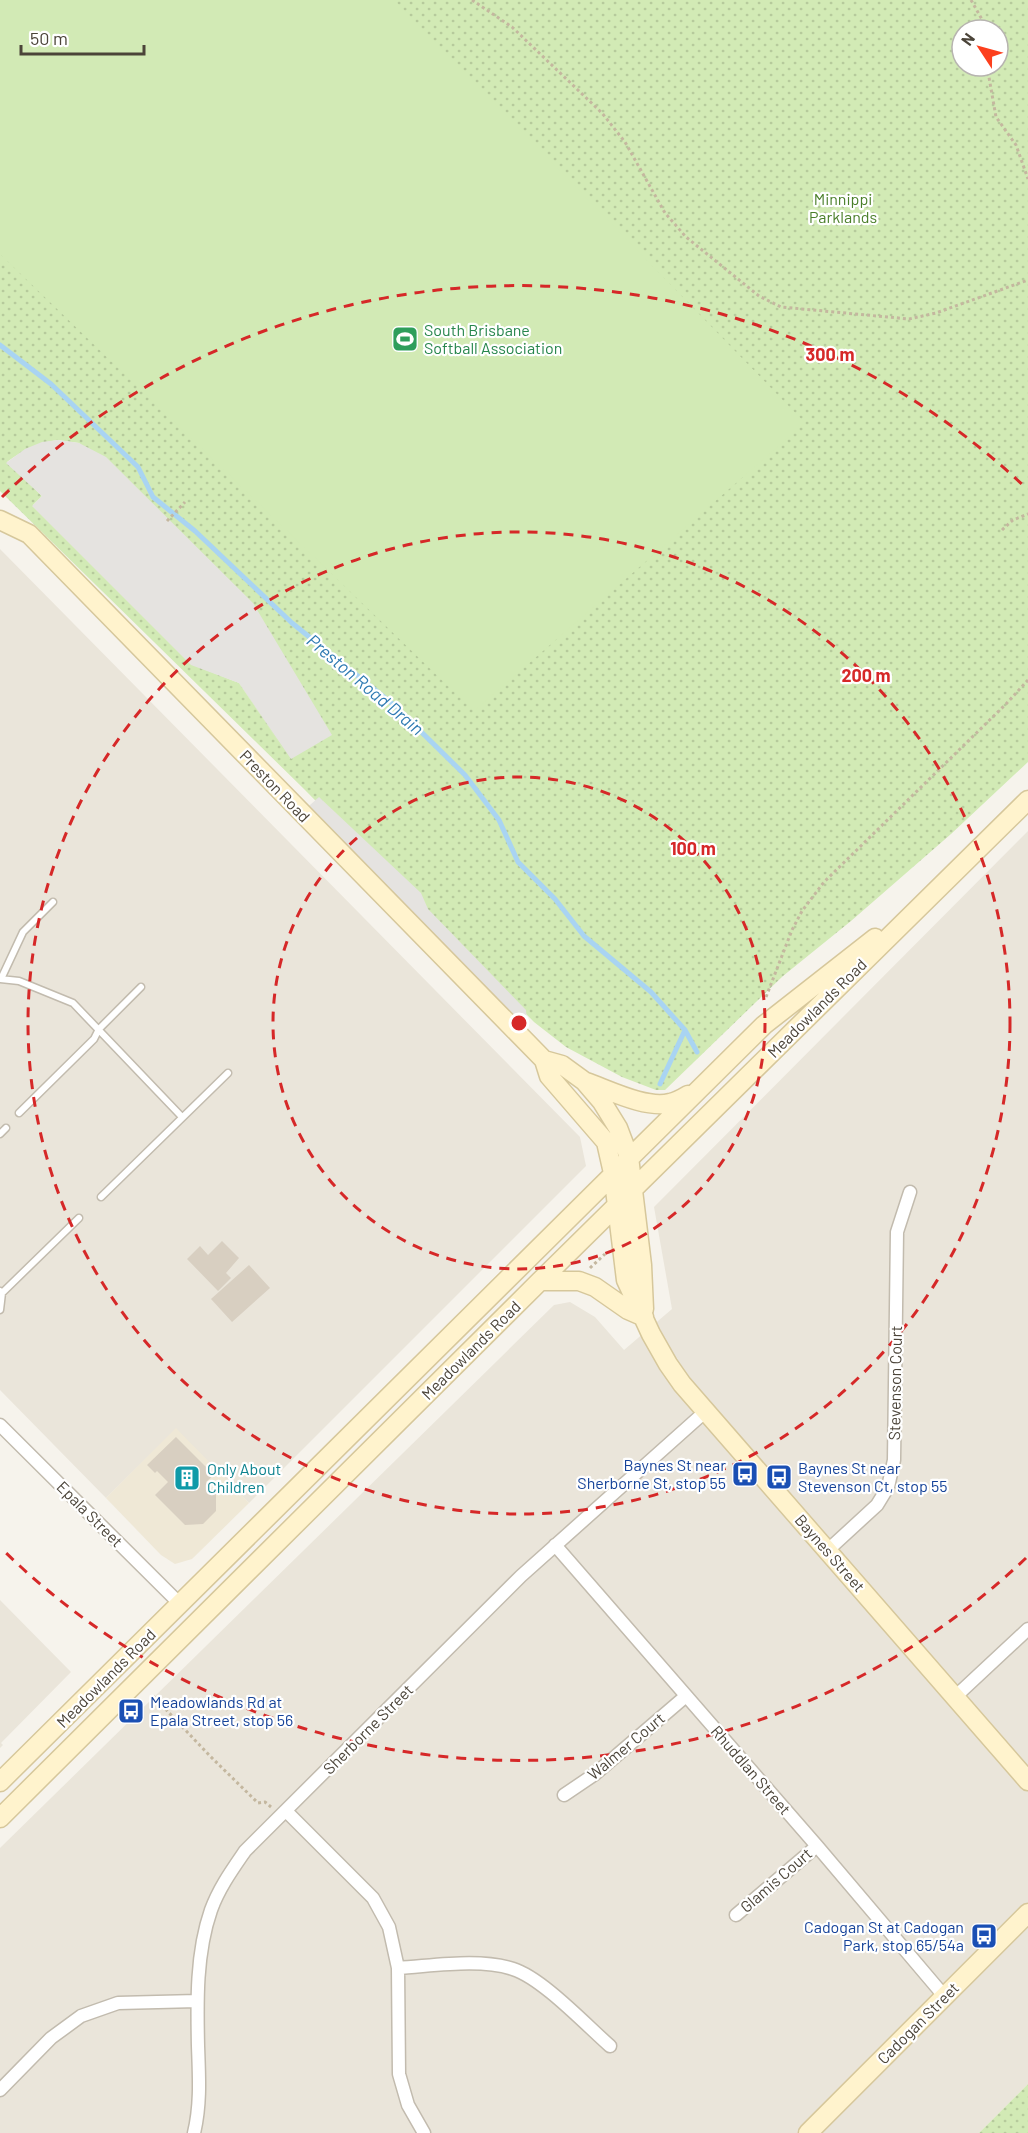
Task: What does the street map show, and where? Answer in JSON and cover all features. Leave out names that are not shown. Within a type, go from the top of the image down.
[{"type":"main road","name":"Preston Road","points":[[0,520],[29,534],[544,1060],[549,1076],[606,1142],[613,1173]]},
{"type":"main road","name":"Meadowlands Road","points":[[0,1818],[1028,800]]},
{"type":"main road","name":"Meadowlands Road","points":[[0,1782],[764,1025],[945,883]]},
{"type":"main road","name":"Preston Road","points":[[544,1060],[562,1065],[584,1081],[614,1121],[629,1157]]},
{"type":"main road","points":[[584,1081],[655,1104],[670,1103],[695,1093]]},
{"type":"main road","name":"Baynes Street","points":[[629,1157],[642,1266],[644,1317]]},
{"type":"main road","name":"Baynes Street","points":[[613,1173],[626,1280],[668,1364],[1028,1781]]},
{"type":"main road","points":[[540,1281],[579,1281],[595,1287],[628,1310],[644,1317]]},
{"type":"main road","name":"Cadogan Street","points":[[808,2133],[1028,1913]]},
{"type":"street","name":"Stevenson Court","points":[[828,1551],[877,1505],[888,1487],[894,1460],[897,1232],[910,1192]]},
{"type":"street","name":"Sherborne Street","points":[[194,2133],[200,2092],[197,2001],[202,1948],[211,1911],[228,1875],[246,1851],[521,1576],[707,1410]]},
{"type":"street","name":"Epala Street","points":[[0,1425],[180,1604]]},
{"type":"street","name":"Rhuddlan Street","points":[[555,1545],[945,1997]]},
{"type":"street","points":[[955,1697],[1028,1629]]},
{"type":"street","name":"Walmer Court","points":[[564,1795],[595,1773],[686,1696]]},
{"type":"street","points":[[284,1813],[374,1898],[389,1927],[398,1968],[399,2074],[408,2104],[424,2133]]},
{"type":"street","name":"Glamis Court","points":[[736,1915],[817,1846]]},
{"type":"street","points":[[398,1968],[487,1964],[515,1969],[544,1987],[610,2046]]},
{"type":"street","points":[[0,2091],[51,2038],[81,2016],[118,2003],[197,2001]]},
{"type":"lane","points":[[53,902],[23,932],[1,979],[19,981],[73,1003],[182,1117]]},
{"type":"lane","points":[[19,1113],[94,1039],[99,1029],[141,987]]},
{"type":"lane","points":[[101,1197],[228,1072]]},
{"type":"lane","points":[[0,1134],[6,1128]]},
{"type":"lane","points":[[0,1310],[1,1292],[79,1218]]},
{"type":"path","points":[[472,0],[512,27],[602,113],[625,142],[665,213],[686,237],[759,296],[781,307],[909,319],[936,313],[1028,280]]},
{"type":"path","points":[[971,0],[981,18]]},
{"type":"path","points":[[989,78],[996,117],[1016,145],[1028,178]]},
{"type":"path","points":[[167,521],[185,502]]},
{"type":"path","points":[[1002,530],[1013,520],[1028,514]]},
{"type":"path","points":[[766,997],[792,930],[814,894],[834,869],[999,711],[1028,680]]},
{"type":"path","points":[[995,707],[999,711]]},
{"type":"path","points":[[582,1275],[605,1253]]},
{"type":"path","points":[[153,1696],[258,1803],[265,1802],[284,1813]]},
{"type":"shaded area","points":[[58,440],[79,443],[106,457],[253,603],[332,735],[291,759],[239,683],[191,665],[32,506],[42,496],[6,463],[25,449],[42,442]]},
{"type":"shaded area","points":[[0,549],[580,1137],[586,1166],[249,1503],[176,1429],[106,1498],[0,1390]]},
{"type":"shaded area","points":[[319,797],[421,893],[428,909],[526,1010],[529,1044],[301,813]]},
{"type":"shaded area","points":[[1028,831],[1028,2084],[979,2133],[0,2133],[0,1848],[554,1305],[570,1302],[595,1317],[624,1350],[672,1309],[654,1207]]},
{"type":"shaded area","points":[[176,1428],[249,1503],[192,1559],[175,1564],[161,1555],[106,1498]]},
{"type":"shaded area","points":[[0,1600],[71,1672],[1,1743],[3,1745],[0,1748]]},
{"type":"green space","name":"South Brisbane Softball Association","points":[[0,0],[394,0],[805,423],[474,711],[0,254]]},
{"type":"green space","name":"Minnippi Parklands","points":[[383,0],[1028,0],[1028,762],[951,834],[851,921],[783,976],[665,1090],[656,1090],[622,1077],[566,1047],[534,1022],[304,789],[0,491],[0,17]],"holes":[[[58,440],[79,443],[290,759],[239,683],[191,664],[33,505],[42,496],[7,462],[43,443]]]},
{"type":"green space","points":[[1028,2084],[1028,2133],[979,2133]]},
{"type":"building","points":[[222,1241],[239,1258],[226,1273],[231,1278],[218,1291],[187,1259],[200,1246],[208,1255]]},
{"type":"building","points":[[249,1265],[270,1288],[232,1322],[211,1299]]},
{"type":"building","name":"Only About Children","points":[[176,1437],[214,1475],[206,1482],[216,1493],[216,1511],[203,1524],[185,1525],[155,1495],[168,1482],[147,1465]]},
{"type":"waterway","name":"Preston Road Drain","points":[[0,345],[51,384],[138,467],[153,497],[195,531],[292,623],[395,706],[465,775],[499,820],[518,862],[555,899],[584,936],[651,992],[685,1030],[697,1052]]},
{"type":"waterway","points":[[660,1084],[685,1030]]},
{"type":"place","name":"South Brisbane Softball Association","points":[[405,339]]},
{"type":"place","name":"Baynes St near Sherborne St, stop 55","points":[[745,1474]]},
{"type":"place","name":"Baynes St near Stevenson Ct, stop 55","points":[[779,1477]]},
{"type":"place","name":"Only About Children","points":[[187,1478]]},
{"type":"place","name":"Meadowlands Rd at Epala Street, stop 56","points":[[131,1711]]},
{"type":"place","name":"Cadogan St at Cadogan Park, stop 65/54a","points":[[984,1936]]}]
